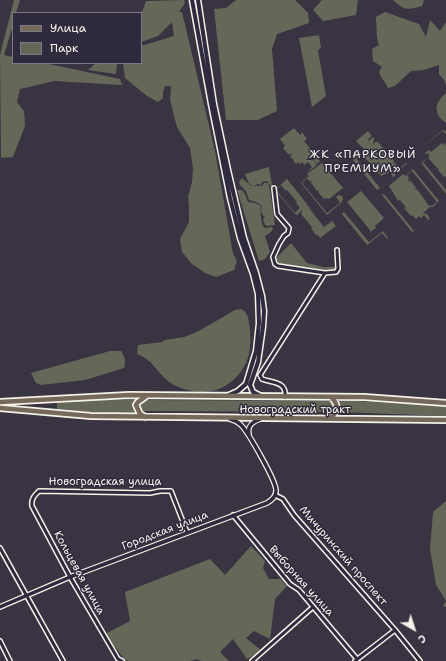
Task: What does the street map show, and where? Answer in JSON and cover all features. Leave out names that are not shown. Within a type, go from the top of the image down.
[{"type":"main road","points":[[192,0],[209,96],[230,198],[240,238],[253,274],[258,294],[259,309],[256,351],[246,382],[238,391],[226,396]]},
{"type":"main road","points":[[198,0],[214,104],[228,170],[244,238],[262,296],[264,311],[261,346],[250,386],[252,392],[262,396]]},
{"type":"main road","points":[[0,402],[111,396],[285,396],[395,399],[446,403]]},
{"type":"main road","points":[[145,417],[140,414],[136,406],[141,398],[147,396]]},
{"type":"main road","points":[[330,418],[338,410],[337,405],[331,397]]},
{"type":"main road","name":"Новоградский тракт","points":[[0,408],[90,416],[446,420]]},
{"type":"street","points":[[274,188],[278,214],[289,228],[289,231],[284,236],[273,257],[275,264],[278,266],[325,273],[336,272],[338,270],[337,250]]},
{"type":"street","points":[[285,396],[285,390],[281,385],[262,379],[260,375],[325,273]]},
{"type":"street","points":[[228,418],[241,425],[250,437],[276,485],[275,495]]},
{"type":"street","points":[[250,437],[249,427],[255,421],[261,419]]},
{"type":"street","name":"Новоградская улица","points":[[39,491],[150,493],[171,491],[188,532]]},
{"type":"street","name":"Кольцевая улица","points":[[39,491],[34,495],[32,506],[70,578],[117,660],[122,661]]},
{"type":"street","name":"Городская улица","points":[[0,607],[188,532],[267,503],[273,499],[275,495]]},
{"type":"street","name":"Мичуринский проспект","points":[[275,495],[283,499],[327,553],[395,630],[420,661]]},
{"type":"street","name":"Выборная улица","points":[[233,515],[290,584],[299,590],[356,660]]},
{"type":"street","points":[[0,548],[63,661]]},
{"type":"street","points":[[252,661],[313,607]]},
{"type":"street","points":[[356,660],[395,630]]},
{"type":"street","points":[[0,641],[10,661]]},
{"type":"green space","points":[[14,0],[20,0],[16,12],[12,12],[12,28],[4,55],[12,57],[12,64],[49,64],[120,79],[122,85],[54,81],[20,89],[17,102],[24,111],[25,126],[13,157],[1,158],[0,55]]},
{"type":"green space","points":[[184,0],[185,3],[179,12],[182,12],[215,151],[233,254],[237,261],[234,270],[216,277],[205,273],[192,264],[182,252],[180,239],[189,222],[188,197],[192,182],[193,169],[190,148],[177,127],[170,100],[171,86],[165,86],[163,98],[158,102],[147,96],[125,78],[123,64],[142,64],[142,46],[174,36],[172,22],[158,36],[142,42],[142,12],[146,1]]},
{"type":"green space","points":[[236,0],[295,0],[308,13],[309,23],[277,34],[272,49],[277,111],[258,120],[226,120],[214,9],[226,8]]},
{"type":"green space","points":[[322,0],[358,0],[356,15],[323,21],[313,10]]},
{"type":"green space","points":[[393,0],[424,0],[422,6],[406,9]]},
{"type":"green space","points":[[385,12],[419,24],[426,37],[430,20],[440,31],[446,22],[446,85],[439,74],[439,65],[424,70],[411,71],[395,86],[388,88],[379,72],[382,67],[373,61],[372,49],[379,45],[377,38],[376,17]]},
{"type":"green space","points":[[319,35],[321,48],[318,50],[326,96],[312,107],[299,38]]},
{"type":"green space","points":[[95,64],[117,64],[116,74],[88,70]]},
{"type":"green space","points":[[446,93],[446,123],[437,112],[437,105]]},
{"type":"green space","points":[[294,128],[300,135],[302,132],[307,139],[304,141],[320,161],[317,164],[311,156],[306,160],[313,160],[317,165],[305,174],[312,167],[308,162],[304,165],[303,162],[300,164],[298,162],[296,164],[290,156],[292,154],[291,153],[289,155],[283,148],[285,146],[280,139]]},
{"type":"green space","points":[[443,130],[446,131],[446,134],[443,131],[421,148]]},
{"type":"green space","points":[[368,131],[372,136],[368,139],[369,141],[373,137],[374,138],[373,146],[375,142],[378,142],[394,161],[392,163],[394,162],[399,169],[406,163],[404,160],[407,164],[397,171],[393,166],[390,169],[396,175],[386,182],[393,177],[390,172],[381,176],[371,167],[372,165],[361,154],[356,158],[380,188],[377,190],[353,160],[360,152],[363,155],[365,153],[362,152],[364,149],[356,141]]},
{"type":"green space","points":[[442,143],[444,145],[446,143],[446,177],[444,177],[438,170],[439,168],[438,169],[428,158],[430,157],[428,154],[430,153],[425,153],[429,150],[431,152]]},
{"type":"green space","points":[[427,158],[423,162],[446,190],[446,194],[422,164],[423,161]]},
{"type":"green space","points":[[322,163],[343,188],[329,199],[324,199],[318,192],[319,189],[317,191],[311,183],[312,180],[310,182],[307,178],[302,183],[327,213],[340,203],[336,197],[339,195],[342,196],[343,199],[341,203],[327,215],[301,183],[307,177],[309,177],[307,174]]},
{"type":"green space","points":[[269,167],[271,187],[267,181],[262,182],[261,185],[258,184],[253,186],[249,184],[245,174]]},
{"type":"green space","points":[[413,169],[439,201],[423,213],[427,214],[430,219],[421,226],[428,220],[424,215],[421,218],[419,216],[416,219],[412,215],[411,216],[404,208],[405,207],[408,210],[400,200],[398,201],[389,186],[403,174],[405,176]],"holes":[[[412,171],[437,202],[432,206],[429,206],[417,189],[415,189],[416,188],[410,180],[409,182],[407,175]]]},
{"type":"green space","points":[[242,178],[251,186],[262,186],[264,183],[268,183],[275,225],[265,225],[263,220],[265,217],[261,211],[262,206],[249,200],[246,191],[239,182]]},
{"type":"green space","points":[[287,179],[324,227],[332,221],[336,226],[320,238],[316,235],[311,228],[312,227],[301,214],[302,210],[297,215],[295,214],[275,190]],"holes":[[[281,185],[286,191],[287,190],[297,202],[296,203],[300,208],[295,213],[276,190]]]},
{"type":"green space","points":[[237,190],[242,190],[248,202],[261,206],[263,226],[265,228],[272,227],[273,229],[265,236],[270,252],[265,259],[259,261]]},
{"type":"green space","points":[[361,191],[384,218],[375,226],[376,228],[370,232],[370,230],[347,202]]},
{"type":"green space","points":[[384,194],[414,231],[412,232],[382,195]]},
{"type":"green space","points":[[344,212],[369,242],[383,231],[388,238],[387,239],[382,233],[367,245],[342,214]]},
{"type":"green space","points":[[291,243],[307,263],[323,267],[337,267],[336,270],[333,271],[279,264],[276,258]]},
{"type":"green space","points":[[241,309],[245,311],[249,324],[249,356],[239,374],[232,381],[219,389],[199,392],[178,387],[167,380],[147,359],[137,354],[138,345],[184,337],[197,332],[235,310]]},
{"type":"green space","points":[[110,351],[121,351],[125,359],[124,368],[85,380],[41,385],[36,383],[31,373]]},
{"type":"green space","points":[[110,399],[135,400],[134,406],[137,414],[100,413],[57,409],[57,402]]},
{"type":"green space","points":[[147,400],[332,401],[336,405],[334,411],[332,412],[142,411],[139,408],[140,404]]},
{"type":"green space","points":[[339,400],[446,406],[446,416],[339,412],[341,405]]},
{"type":"green space","points":[[446,501],[446,601],[436,585],[430,549],[433,512]]},
{"type":"green space","points":[[251,546],[265,561],[263,568],[269,579],[281,579],[287,586],[275,599],[270,639],[254,631],[246,638],[262,651],[247,659],[233,639],[220,652],[229,661],[201,661],[197,659],[190,661],[129,661],[125,660],[105,634],[130,621],[125,592],[210,559],[225,575]]},
{"type":"district","name":"ЖК «ПАРКОВЫЙ ПРЕМИУМ»","points":[[363,162]]}]
